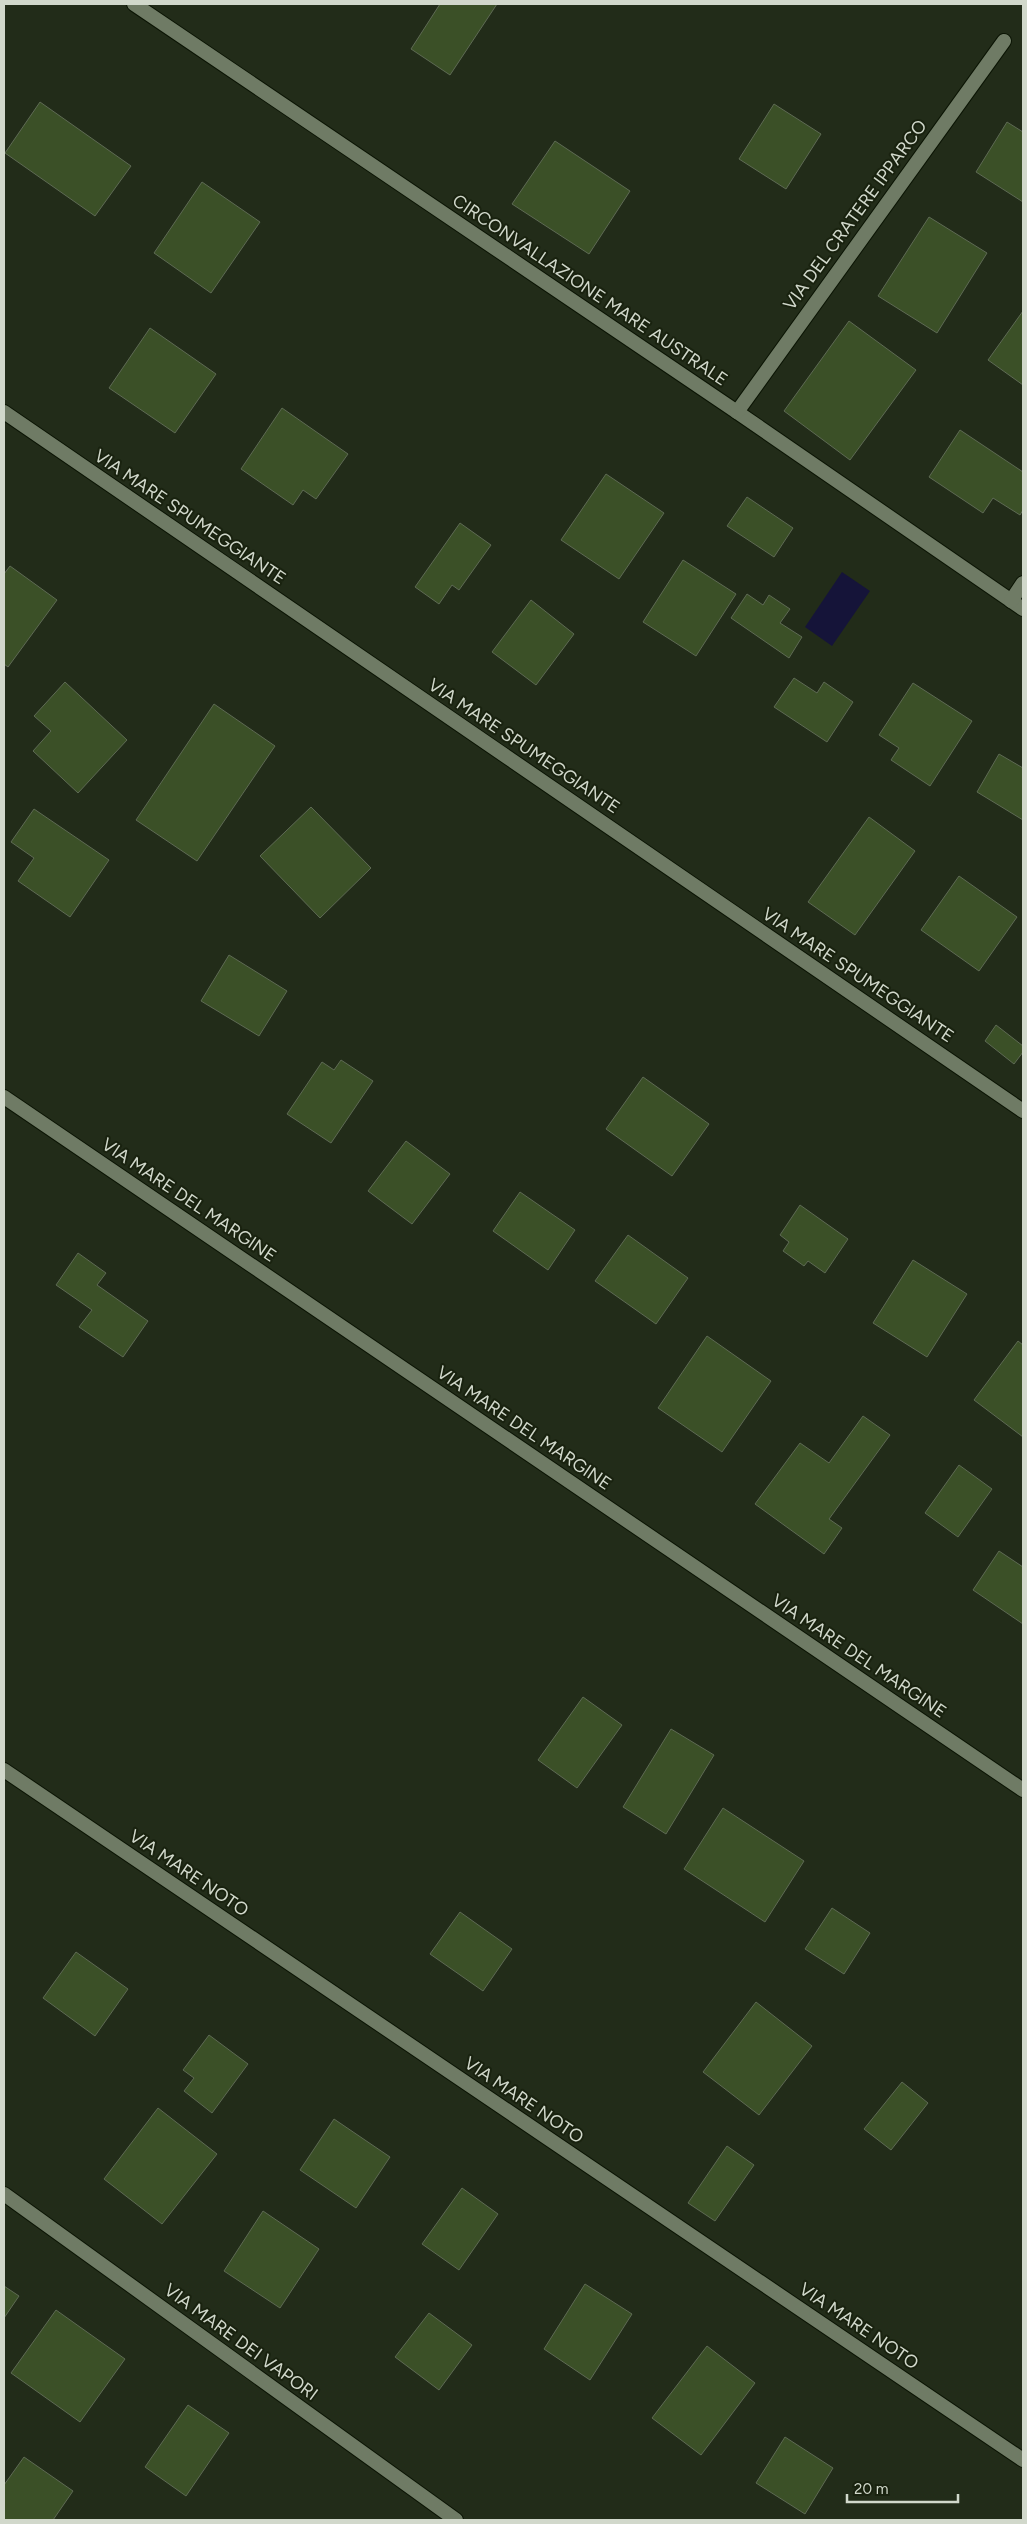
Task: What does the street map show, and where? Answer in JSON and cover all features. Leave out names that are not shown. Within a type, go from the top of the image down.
[{"type":"street","name":"CIRCONVALLAZIONE MARE AUSTRALE","points":[[134,4],[737,412],[1023,609]]},
{"type":"street","name":"VIA DEL CRATERE IPPARCO","points":[[737,412],[1004,41]]},
{"type":"street","name":"VIA MARE SPUMEGGIANTE","points":[[4,412],[1023,1111]]},
{"type":"street","points":[[1011,601],[1023,583]]},
{"type":"street","name":"VIA MARE DEL MARGINE","points":[[4,1097],[1023,1790]]},
{"type":"street","name":"VIA MARE NOTO","points":[[4,1770],[1023,2460]]},
{"type":"street","name":"VIA MARE DEI VAPORI","points":[[4,2194],[456,2520]]},
{"type":"shaded area","points":[[842,572],[870,591],[832,646],[805,627]]},
{"type":"building","points":[[440,4],[497,4],[450,75],[411,49]]},
{"type":"building","points":[[40,102],[131,166],[95,216],[5,153]]},
{"type":"building","points":[[774,104],[821,134],[786,189],[739,159]]},
{"type":"building","points":[[1007,122],[1023,132],[1023,202],[976,172]]},
{"type":"building","points":[[555,141],[630,191],[589,254],[512,204]]},
{"type":"building","points":[[202,182],[260,222],[211,293],[154,253]]},
{"type":"building","points":[[929,217],[987,253],[937,333],[878,296]]},
{"type":"building","points":[[1023,311],[1023,385],[988,360]]},
{"type":"building","points":[[849,321],[916,370],[850,460],[784,411]]},
{"type":"building","points":[[150,328],[216,374],[175,433],[109,388]]},
{"type":"building","points":[[282,408],[348,454],[316,499],[303,490],[293,505],[241,469]]},
{"type":"building","points":[[960,430],[1023,472],[1023,510],[1020,515],[993,498],[983,513],[929,477]]},
{"type":"building","points":[[606,474],[664,513],[619,579],[561,540]]},
{"type":"building","points":[[747,497],[793,528],[774,557],[727,526]]},
{"type":"building","points":[[460,523],[491,545],[459,590],[452,585],[439,604],[415,587]]},
{"type":"building","points":[[683,560],[736,594],[696,656],[643,622]]},
{"type":"building","points":[[10,566],[57,600],[8,667],[4,664],[4,574]]},
{"type":"building","points":[[747,594],[763,605],[769,595],[790,609],[780,623],[802,637],[789,658],[731,618]]},
{"type":"building","points":[[531,600],[574,634],[536,685],[492,652]]},
{"type":"building","points":[[794,678],[817,693],[824,682],[853,702],[827,742],[774,707]]},
{"type":"building","points":[[65,682],[127,740],[78,793],[33,751],[51,731],[34,716]]},
{"type":"building","points":[[913,683],[972,721],[930,786],[891,760],[899,748],[879,735]]},
{"type":"building","points":[[214,704],[275,746],[197,861],[136,820]]},
{"type":"building","points":[[999,754],[1023,768],[1023,820],[977,792]]},
{"type":"building","points":[[311,807],[371,868],[320,918],[260,856]]},
{"type":"building","points":[[34,809],[109,860],[70,917],[18,881],[34,858],[11,842]]},
{"type":"building","points":[[869,817],[915,851],[855,935],[808,902]]},
{"type":"building","points":[[959,876],[1017,917],[979,971],[921,930]]},
{"type":"building","points":[[229,955],[287,991],[259,1036],[201,1001]]},
{"type":"building","points":[[996,1025],[1023,1046],[1023,1052],[1014,1064],[985,1041]]},
{"type":"building","points":[[341,1060],[373,1081],[331,1143],[287,1114],[322,1062],[334,1070]]},
{"type":"building","points":[[643,1077],[709,1124],[672,1176],[606,1129]]},
{"type":"building","points":[[406,1141],[450,1174],[412,1224],[368,1191]]},
{"type":"building","points":[[520,1192],[575,1230],[548,1270],[493,1231]]},
{"type":"building","points":[[800,1205],[848,1239],[825,1273],[808,1261],[804,1266],[783,1251],[789,1242],[780,1235]]},
{"type":"building","points":[[628,1235],[688,1278],[656,1324],[595,1281]]},
{"type":"building","points":[[78,1253],[106,1273],[97,1285],[148,1321],[123,1357],[79,1327],[92,1310],[56,1285]]},
{"type":"building","points":[[913,1260],[967,1294],[927,1357],[873,1323]]},
{"type":"building","points":[[707,1336],[771,1381],[722,1452],[658,1408]]},
{"type":"building","points":[[1018,1341],[1023,1345],[1023,1437],[974,1400]]},
{"type":"building","points":[[863,1416],[890,1435],[829,1519],[842,1528],[824,1554],[755,1504],[800,1443],[829,1463]]},
{"type":"building","points":[[959,1465],[992,1489],[958,1537],[925,1513]]},
{"type":"building","points":[[999,1551],[1023,1567],[1023,1624],[973,1590]]},
{"type":"building","points":[[583,1697],[622,1725],[577,1788],[538,1760]]},
{"type":"building","points":[[671,1729],[714,1755],[666,1834],[623,1807]]},
{"type":"building","points":[[723,1808],[804,1861],[765,1922],[684,1869]]},
{"type":"building","points":[[832,1908],[870,1933],[844,1974],[805,1949]]},
{"type":"building","points":[[460,1912],[512,1949],[483,1991],[430,1954]]},
{"type":"building","points":[[76,1952],[128,1989],[95,2036],[43,1998]]},
{"type":"building","points":[[756,2002],[812,2046],[759,2115],[703,2072]]},
{"type":"building","points":[[209,2035],[248,2064],[212,2113],[184,2091],[194,2078],[183,2070]]},
{"type":"building","points":[[902,2082],[928,2103],[891,2150],[864,2129]]},
{"type":"building","points":[[158,2108],[217,2154],[162,2224],[104,2179]]},
{"type":"building","points":[[334,2119],[390,2157],[356,2208],[300,2170]]},
{"type":"building","points":[[727,2146],[754,2165],[715,2221],[688,2203]]},
{"type":"building","points":[[462,2188],[498,2214],[459,2270],[422,2244]]},
{"type":"building","points":[[263,2211],[319,2249],[280,2308],[224,2271]]},
{"type":"building","points":[[585,2284],[632,2314],[590,2380],[544,2349]]},
{"type":"building","points":[[4,2286],[19,2296],[4,2318]]},
{"type":"building","points":[[56,2310],[125,2359],[80,2422],[11,2373]]},
{"type":"building","points":[[429,2313],[472,2345],[439,2390],[395,2357]]},
{"type":"building","points":[[707,2346],[755,2383],[701,2455],[652,2418]]},
{"type":"building","points":[[188,2405],[229,2433],[186,2496],[145,2467]]},
{"type":"building","points":[[785,2437],[833,2468],[805,2514],[756,2483]]},
{"type":"building","points":[[24,2457],[73,2491],[53,2520],[4,2520],[4,2485]]}]
